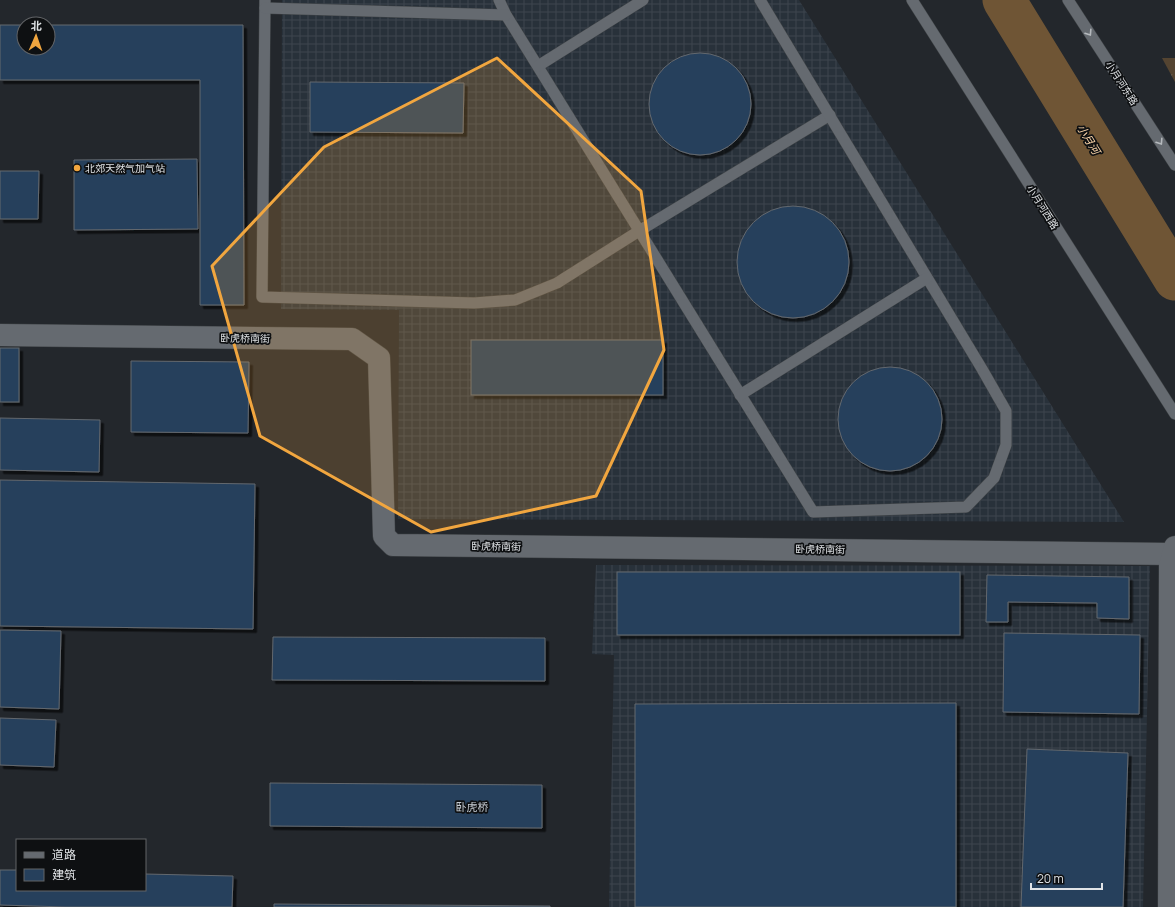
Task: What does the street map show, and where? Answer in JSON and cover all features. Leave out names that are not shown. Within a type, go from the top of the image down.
[{"type":"street","name":"卧虎桥南街","points":[[0,335],[352,339],[379,358],[384,536],[393,544],[1174,550]]},
{"type":"street","points":[[1169,907],[1170,566],[1174,550]]},
{"type":"lane","points":[[499,0],[506,15],[813,512],[966,507],[994,478],[1006,445],[1006,411],[760,0]]},
{"type":"lane","points":[[538,66],[643,0]]},
{"type":"lane","name":"小月河西路","points":[[912,0],[1175,414]]},
{"type":"lane","name":"小月河东路","points":[[1068,0],[1175,166]]},
{"type":"lane","points":[[506,15],[265,4],[262,297],[474,303],[515,300],[557,283],[639,231],[830,116]]},
{"type":"lane","points":[[740,395],[927,278]]},
{"type":"highlighted area","points":[[497,58],[641,191],[664,350],[596,496],[431,532],[260,436],[212,266],[324,147]]},
{"type":"shaded area","points":[[282,0],[799,0],[1124,522],[398,519],[399,310],[281,309]]},
{"type":"shaded area","points":[[596,565],[1150,566],[1143,907],[609,907],[614,655],[592,654]]},
{"type":"green space","points":[[1162,58],[1175,58],[1175,82]]},
{"type":"building","points":[[0,25],[16,25],[16,56],[56,56],[56,25],[243,25],[244,305],[200,305],[200,80],[0,80]]},
{"type":"building","points":[[700,53],[720,57],[728,61],[736,68],[743,76],[747,84],[751,104],[747,124],[743,132],[736,140],[728,147],[720,151],[700,155],[680,151],[672,147],[664,140],[657,132],[653,124],[649,104],[653,84],[657,76],[664,68],[672,61],[680,57]]},
{"type":"building","points":[[310,82],[464,83],[463,133],[310,132]]},
{"type":"building","points":[[197,159],[198,229],[74,230],[74,160]]},
{"type":"building","points":[[0,171],[39,171],[38,219],[0,219]]},
{"type":"building","points":[[793,206],[814,210],[833,222],[845,241],[849,262],[845,283],[833,302],[814,314],[793,318],[772,314],[753,302],[741,283],[737,262],[741,241],[753,222],[772,210]]},
{"type":"building","points":[[471,340],[663,340],[663,395],[471,395]]},
{"type":"building","points":[[0,348],[19,348],[19,402],[0,402]]},
{"type":"building","points":[[131,361],[249,362],[248,433],[131,432]]},
{"type":"building","points":[[890,367],[910,371],[927,382],[938,399],[942,419],[938,439],[927,456],[910,467],[890,471],[870,467],[853,456],[842,439],[838,419],[842,399],[853,382],[870,371]]},
{"type":"building","points":[[0,418],[100,420],[99,472],[0,470]]},
{"type":"building","points":[[0,480],[255,484],[253,629],[0,626]]},
{"type":"building","points":[[617,572],[960,572],[960,635],[617,635]]},
{"type":"building","points":[[987,575],[1129,577],[1129,619],[1097,618],[1097,603],[1008,602],[1008,622],[986,622]]},
{"type":"building","points":[[0,630],[61,631],[59,709],[0,707]]},
{"type":"building","points":[[1004,633],[1140,635],[1139,714],[1003,712]]},
{"type":"building","points":[[273,637],[545,638],[545,681],[272,680]]},
{"type":"building","points":[[956,703],[956,907],[635,907],[635,704]]},
{"type":"building","points":[[0,718],[56,720],[54,767],[0,765]]},
{"type":"building","points":[[1027,749],[1128,753],[1123,907],[1021,907]]},
{"type":"building","points":[[270,783],[542,785],[542,828],[270,826]]},
{"type":"building","points":[[0,870],[16,870],[16,891],[146,891],[146,874],[233,876],[232,907],[66,907],[0,905]]},
{"type":"building","points":[[274,904],[550,906],[550,907],[274,907]]},
{"type":"waterway","name":"小月河","points":[[1004,0],[1175,279]]},
{"type":"place","name":"北郊天然气加气站","points":[[77,168]]},
{"type":"district","name":"卧虎桥","points":[[472,806]]}]
